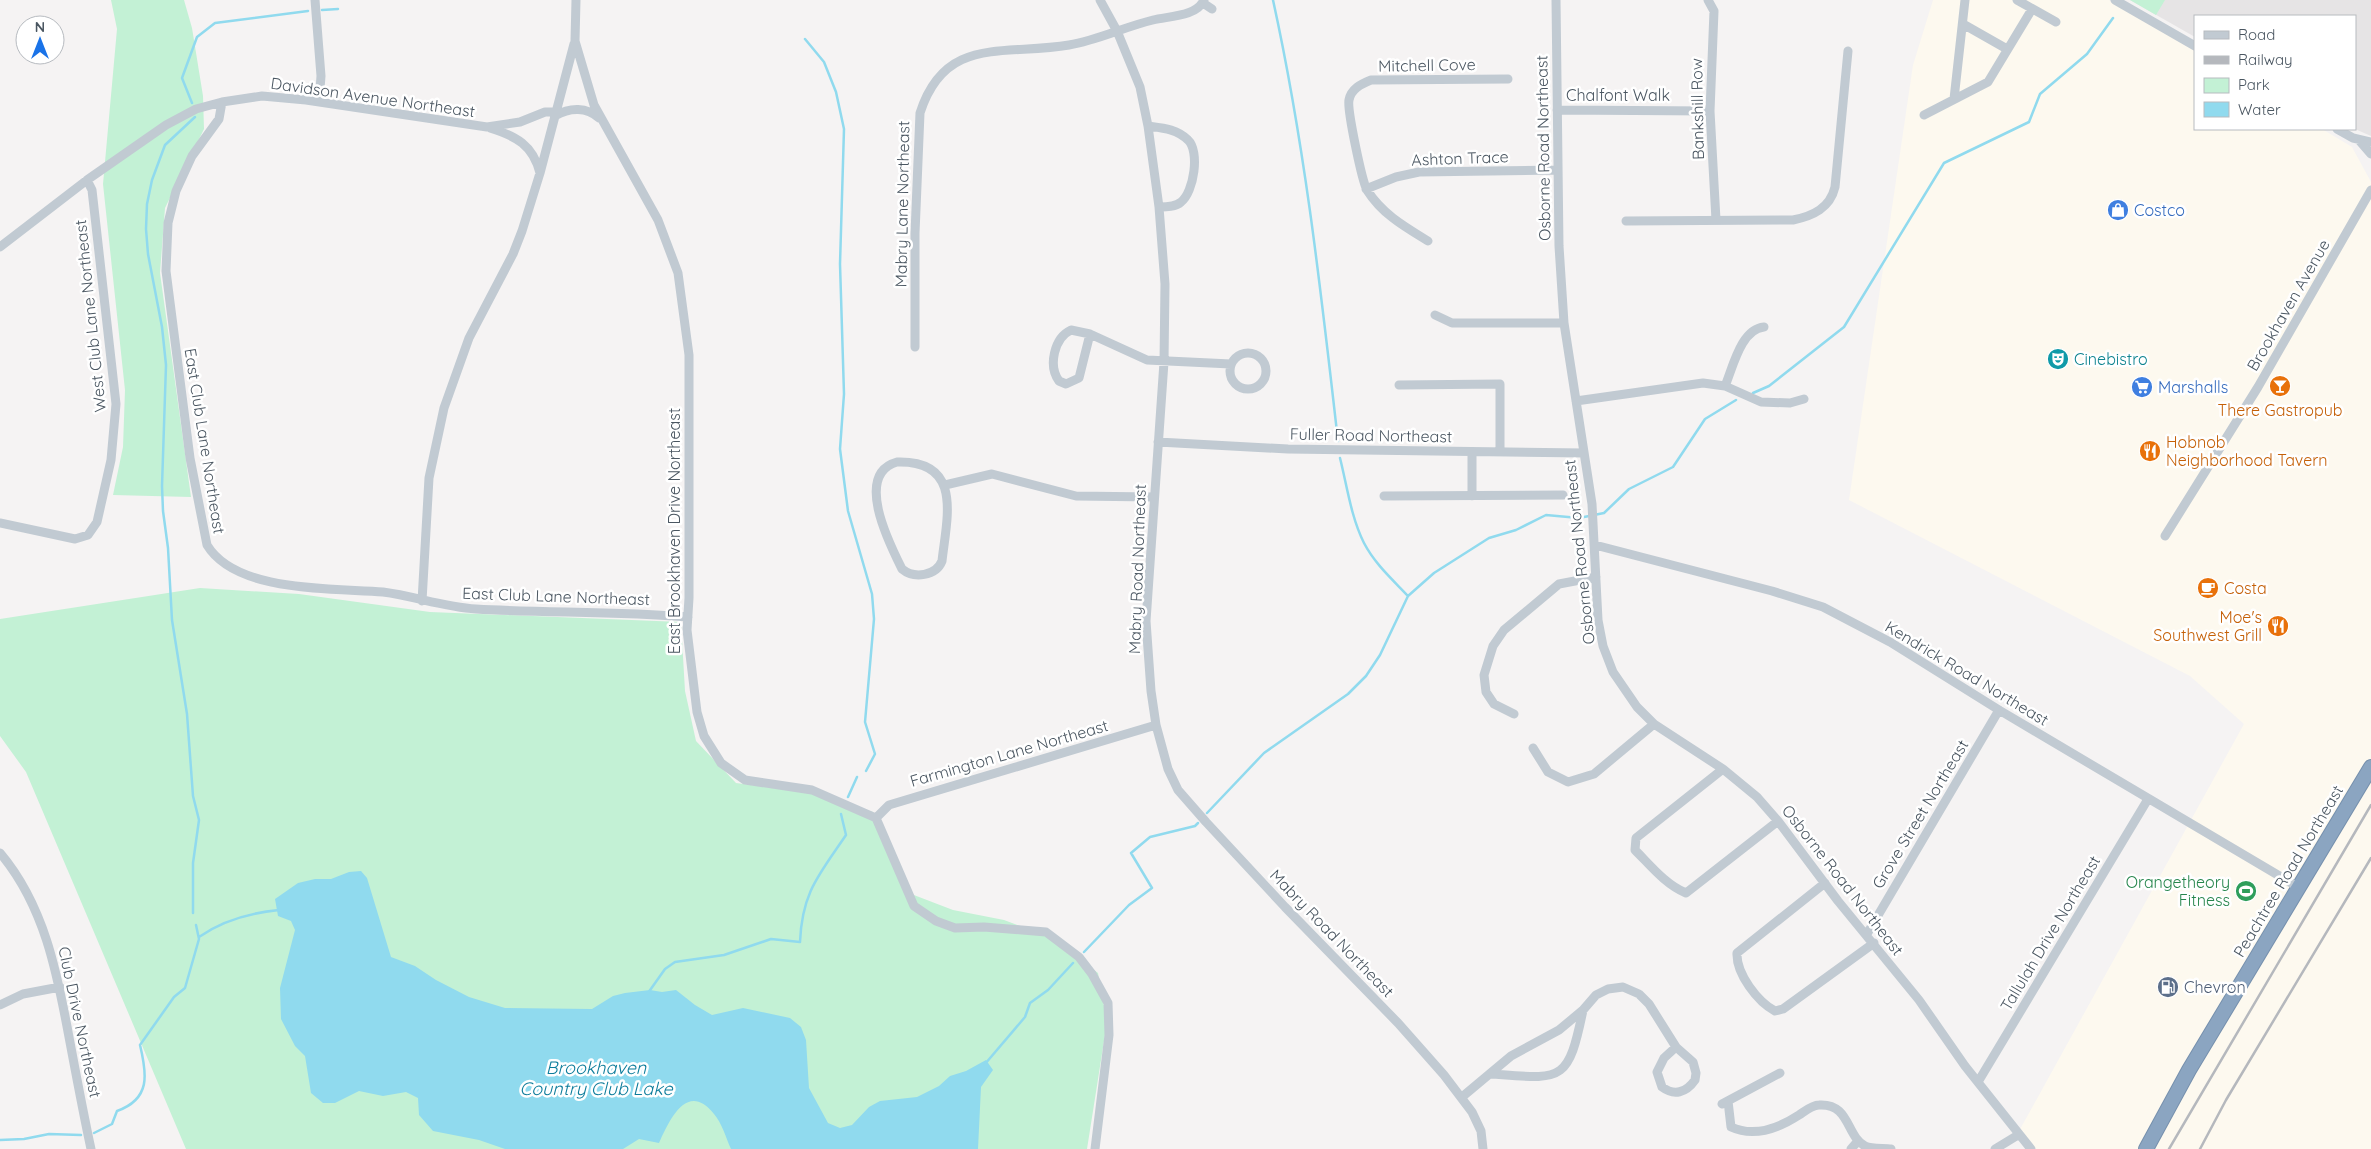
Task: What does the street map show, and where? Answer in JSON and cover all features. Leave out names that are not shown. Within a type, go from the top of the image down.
[{"type":"highway","name":"Peachtree Road Northeast","points":[[2146,1149],[2189,1070],[2371,767]]},
{"type":"street","points":[[315,0],[321,76],[319,102]]},
{"type":"street","name":"East Brookhaven Drive Northeast","points":[[576,0],[575,41],[600,119],[634,174],[658,220],[678,273],[689,355],[688,655],[697,712],[710,748],[721,763],[744,780],[812,790],[876,818]]},
{"type":"street","name":"Mabry Road Northeast","points":[[1100,0],[1117,31],[1140,87],[1148,126],[1159,207],[1165,284],[1164,362],[1153,497],[1146,621],[1151,691],[1156,725],[1168,769],[1178,790],[1284,907],[1398,1023],[1462,1097],[1480,1131],[1483,1149]]},
{"type":"street","name":"Osborne Road Northeast","points":[[1556,0],[1559,246],[1564,323],[1592,504],[1598,620],[1603,646],[1613,672],[1631,699],[1654,724],[1723,769],[1757,797],[1919,1000],[1978,1082],[2018,1135],[2031,1149]]},
{"type":"street","name":"Bankshill Row","points":[[1708,0],[1714,11],[1710,111],[1716,220]]},
{"type":"street","points":[[1954,99],[1965,0]]},
{"type":"street","points":[[2016,0],[2056,22]]},
{"type":"street","points":[[2115,0],[2194,45]]},
{"type":"street","points":[[1204,2],[1212,9]]},
{"type":"street","name":"Mabry Lane Northeast","points":[[915,346],[918,135],[920,113],[925,95],[940,73],[962,58],[988,52],[1069,45],[1117,31],[1130,25],[1184,14],[1204,2]]},
{"type":"street","points":[[1924,114],[1988,82],[2032,9]]},
{"type":"street","points":[[1963,24],[2008,49]]},
{"type":"street","points":[[422,601],[429,478],[444,408],[469,338],[513,254],[540,173],[575,41]]},
{"type":"street","points":[[1626,221],[1793,220],[1808,217],[1828,204],[1835,187],[1848,51]]},
{"type":"street","name":"Mitchell Cove","points":[[1428,241],[1389,217],[1366,189],[1349,114],[1349,99],[1353,91],[1371,80],[1508,79]]},
{"type":"street","name":"Davidson Avenue Northeast","points":[[0,246],[87,180],[174,120],[196,109],[222,102],[262,96],[319,102],[487,127],[510,134],[526,145],[534,153],[540,173]]},
{"type":"street","name":"Davidson Avenue Northeast","points":[[487,127],[520,122],[545,112],[559,99]]},
{"type":"street","name":"East Club Lane Northeast","points":[[222,102],[219,119],[192,156],[176,191],[168,223],[166,272],[189,454],[207,545],[221,562],[253,578],[313,588],[385,593],[476,609],[688,617]]},
{"type":"street","points":[[556,116],[563,112],[582,109],[594,113],[600,119]]},
{"type":"street","name":"Chalfont Walk","points":[[1556,110],[1710,111]]},
{"type":"street","points":[[545,112],[552,112],[556,116]]},
{"type":"street","points":[[1148,126],[1176,131],[1189,140],[1193,147],[1195,158],[1191,184],[1181,202],[1172,206],[1159,207]]},
{"type":"street","points":[[2339,130],[2358,139],[2371,142]]},
{"type":"street","points":[[2358,139],[2371,154],[2371,161]]},
{"type":"street","name":"Ashton Trace","points":[[1366,189],[1396,177],[1419,172],[1558,170]]},
{"type":"street","name":"West Club Lane Northeast","points":[[0,523],[75,539],[88,535],[97,522],[111,460],[116,404],[92,190],[87,180]]},
{"type":"street","name":"Brookhaven Avenue","points":[[2166,536],[2262,379],[2371,190]]},
{"type":"street","points":[[1435,315],[1452,323],[1564,323]]},
{"type":"street","points":[[1725,386],[1747,336],[1756,328],[1764,327]]},
{"type":"street","points":[[1090,334],[1078,378],[1066,384],[1060,381],[1053,368],[1057,341],[1062,334],[1071,330],[1090,334],[1147,360],[1231,364],[1244,353],[1257,356],[1265,366],[1263,382],[1253,389],[1239,387],[1233,381],[1231,364]]},
{"type":"street","points":[[1576,402],[1703,383],[1725,386],[1761,402],[1790,403],[1804,399]]},
{"type":"street","points":[[1399,385],[1500,384],[1500,452]]},
{"type":"street","name":"Fuller Road Northeast","points":[[1158,442],[1288,449],[1584,453]]},
{"type":"street","points":[[1472,452],[1472,496]]},
{"type":"street","points":[[892,464],[920,464],[937,474],[945,485],[948,502],[942,561],[938,568],[930,573],[910,574],[904,571],[899,563],[879,509],[876,487],[878,476],[892,464]]},
{"type":"street","points":[[945,485],[992,474],[1076,496],[1153,497]]},
{"type":"street","points":[[1384,496],[1563,495]]},
{"type":"street","name":"Kendrick Road Northeast","points":[[1594,541],[1823,606],[1890,642],[1999,710],[2298,887]]},
{"type":"street","points":[[1514,714],[1494,704],[1486,692],[1484,675],[1493,646],[1504,630],[1559,584],[1596,577]]},
{"type":"street","name":"Grove Street Northeast","points":[[1867,934],[1999,710]]},
{"type":"street","points":[[1533,748],[1548,772],[1568,782],[1594,774],[1654,724]]},
{"type":"street","name":"Farmington Lane Northeast","points":[[876,818],[889,805],[1156,725]]},
{"type":"street","points":[[1723,769],[1636,838],[1635,850],[1676,889],[1686,893],[1778,821]]},
{"type":"street","name":"Tallulah Drive Northeast","points":[[1978,1082],[2148,799]]},
{"type":"street","points":[[876,818],[914,906],[936,921],[955,928],[984,927],[1046,932],[1079,957],[1092,974],[1108,1003],[1108,1035],[1095,1149]]},
{"type":"street","name":"Club Drive Northeast","points":[[0,853],[16,874],[35,910],[49,946],[60,987],[91,1149]]},
{"type":"street","points":[[1825,883],[1737,953],[1737,960],[1752,990],[1766,1006],[1775,1011],[1783,1009],[1874,943]]},
{"type":"street","points":[[0,1005],[22,994],[60,987]]},
{"type":"street","points":[[1462,1097],[1511,1056],[1567,1024],[1596,995],[1608,989],[1623,987],[1639,994],[1649,1004],[1676,1047],[1693,1062],[1696,1073],[1692,1084],[1680,1092],[1672,1093],[1662,1087],[1657,1072],[1664,1058],[1676,1047]]},
{"type":"street","points":[[1491,1074],[1539,1077],[1557,1073],[1572,1056],[1583,1010]]},
{"type":"street","points":[[1567,1024],[1579,1033]]},
{"type":"street","points":[[1780,1073],[1725,1102],[1731,1127],[1763,1131],[1780,1127],[1816,1105],[1821,1105],[1844,1115],[1858,1141],[1866,1146],[1891,1149]]},
{"type":"street","points":[[1995,1149],[2018,1135]]},
{"type":"street","points":[[1851,1149],[1858,1141]]},
{"type":"shaded area","points":[[1933,0],[2109,0],[2194,50],[2194,130],[2324,130],[2352,147],[2371,182],[2371,1149],[2030,1149],[2018,1133],[2244,724],[2190,676],[1849,500],[1913,65]]},
{"type":"shaded area","points":[[2130,0],[2371,0],[2371,136],[2356,129],[2356,15],[2194,15],[2194,36]]},
{"type":"green space","points":[[111,0],[184,0],[192,28],[203,96],[204,129],[165,208],[160,273],[191,497],[113,495],[123,447],[125,390],[103,184],[117,29]]},
{"type":"green space","points":[[2130,0],[2165,0],[2156,15]]},
{"type":"green space","points":[[200,588],[299,594],[430,612],[681,622],[685,691],[696,741],[736,783],[812,793],[873,812],[906,892],[953,910],[1004,920],[1053,938],[1098,973],[1107,1022],[1087,1149],[186,1149],[26,772],[0,736],[0,619]]},
{"type":"water","name":"Brookhaven Country Club Lake","points":[[361,871],[367,878],[391,957],[415,966],[436,980],[469,997],[505,1008],[592,1009],[613,996],[625,993],[650,990],[662,992],[676,990],[712,1015],[743,1008],[790,1018],[801,1027],[806,1040],[809,1088],[828,1123],[840,1128],[852,1125],[869,1107],[880,1101],[917,1097],[939,1086],[950,1076],[966,1071],[986,1060],[993,1070],[981,1087],[978,1149],[731,1149],[722,1126],[714,1114],[704,1105],[695,1101],[687,1102],[680,1107],[668,1124],[659,1143],[639,1139],[623,1149],[505,1149],[479,1140],[433,1131],[419,1115],[418,1098],[406,1092],[383,1096],[359,1091],[335,1103],[323,1103],[311,1093],[305,1056],[295,1046],[281,1019],[280,988],[295,930],[291,921],[278,916],[275,899],[298,883],[315,879],[331,879],[349,872]]},
{"type":"waterway","points":[[1273,0],[1303,164],[1338,441]]},
{"type":"waterway","points":[[322,10],[338,9]]},
{"type":"waterway","points":[[192,103],[182,78],[197,37],[215,23],[308,11]]},
{"type":"waterway","points":[[1753,393],[1769,386],[1844,327],[1944,163],[2029,122],[2040,94],[2087,54],[2113,18]]},
{"type":"waterway","points":[[805,39],[824,62],[836,92],[844,129],[840,264],[844,394],[840,449],[848,511],[872,594],[874,619],[865,722],[875,754],[866,771]]},
{"type":"waterway","points":[[193,913],[193,863],[199,820],[193,796],[187,714],[172,620],[162,486],[166,365],[162,327],[148,254],[146,229],[147,204],[152,180],[165,145],[195,117]]},
{"type":"waterway","points":[[1207,813],[1264,753],[1348,694],[1366,676],[1380,655],[1408,596],[1434,573],[1489,538],[1516,530],[1546,515],[1579,518],[1604,513],[1629,489],[1673,467],[1705,419],[1736,400]]},
{"type":"waterway","points":[[1340,458],[1353,512],[1364,543],[1379,565],[1408,596]]},
{"type":"waterway","points":[[848,797],[857,777]]},
{"type":"waterway","points":[[648,993],[665,969],[675,962],[724,955],[771,939],[800,942],[801,925],[808,897],[820,873],[846,835],[841,814]]},
{"type":"waterway","points":[[1084,952],[1129,905],[1152,888],[1131,853],[1150,837],[1195,826],[1198,823]]},
{"type":"waterway","points":[[199,937],[217,926],[237,918],[279,910]]},
{"type":"waterway","points":[[94,1133],[112,1124],[117,1111],[136,1100],[141,1092],[145,1075],[140,1045],[174,997],[185,988],[199,939],[196,925]]},
{"type":"waterway","points":[[985,1064],[1025,1017],[1030,1003],[1048,990],[1073,963]]},
{"type":"waterway","points":[[0,1140],[24,1139],[49,1134],[81,1135]]},
{"type":"railway","points":[[2169,1149],[2371,805]]},
{"type":"railway","points":[[2200,1149],[2226,1100],[2371,858]]},
{"type":"place","name":"Costco","points":[[2118,210]]},
{"type":"place","name":"Cinebistro","points":[[2058,359]]},
{"type":"place","name":"There Gastropub","points":[[2280,386]]},
{"type":"place","name":"Marshalls","points":[[2142,387]]},
{"type":"place","name":"Hobnob Neighborhood Tavern","points":[[2150,451]]},
{"type":"place","name":"Costa","points":[[2208,588]]},
{"type":"place","name":"Moe's Southwest Grill","points":[[2278,626]]},
{"type":"place","name":"Orangetheory Fitness","points":[[2246,891]]},
{"type":"place","name":"Chevron","points":[[2168,987]]}]
